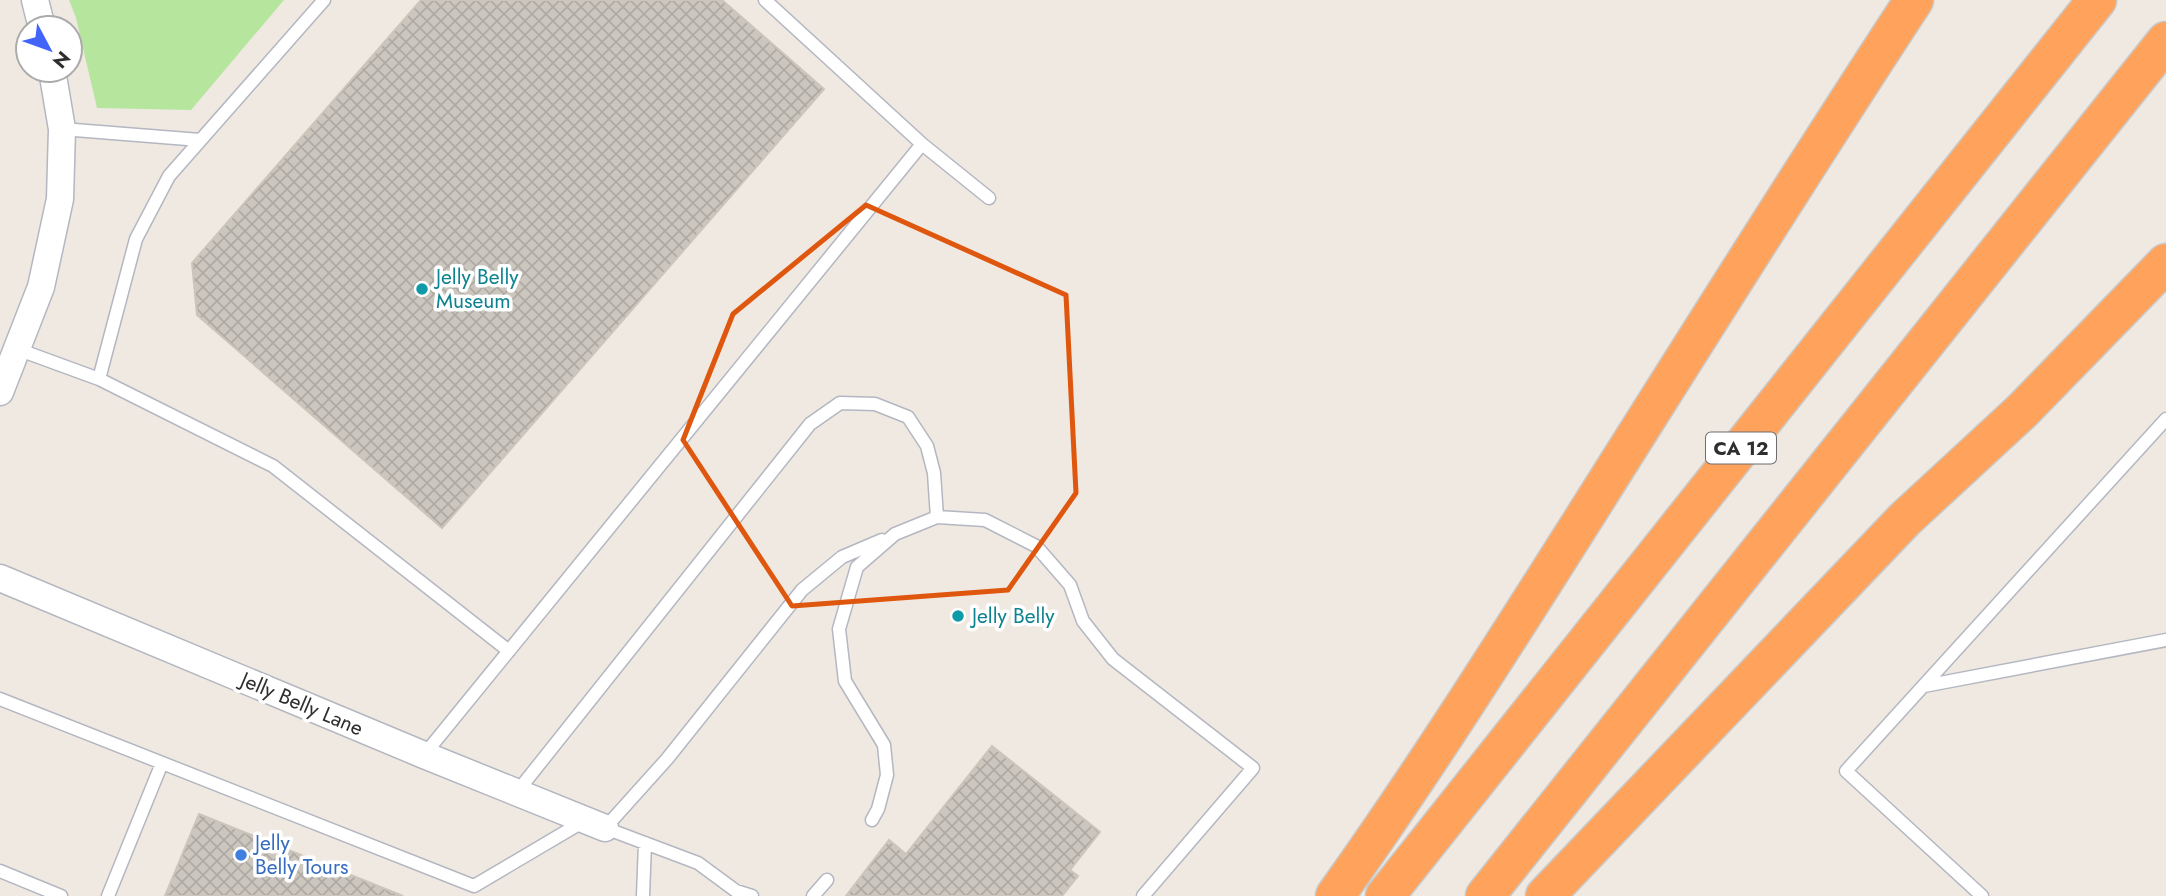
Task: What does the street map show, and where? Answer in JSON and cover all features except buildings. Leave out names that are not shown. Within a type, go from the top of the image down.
[{"type":"highway","points":[[1335,896],[1387,823],[1491,665],[1914,0]]},
{"type":"highway","name":"CA 12","points":[[1384,896],[2097,0]]},
{"type":"highway","points":[[1485,896],[2166,41]]},
{"type":"highway","points":[[1545,896],[1905,519],[2022,411],[2166,263]]},
{"type":"street","points":[[0,393],[41,287],[60,198],[62,129],[54,84]]},
{"type":"street","name":"Jelly Belly Lane","points":[[0,578],[595,824]]},
{"type":"lane","points":[[99,379],[136,239],[169,176],[324,0]]},
{"type":"lane","points":[[765,0],[922,144],[989,198]]},
{"type":"lane","points":[[62,129],[200,140]]},
{"type":"lane","points":[[424,755],[922,144]]},
{"type":"lane","points":[[18,349],[99,379],[272,466],[509,651]]},
{"type":"lane","points":[[517,792],[810,424],[840,403],[875,404],[908,417],[927,446],[933,473],[937,517]]},
{"type":"lane","points":[[1982,896],[1846,771],[2166,419]]},
{"type":"lane","points":[[2151,435],[2166,434]]},
{"type":"lane","points":[[0,699],[474,886],[595,824],[667,759],[802,590],[842,557],[937,517],[985,520],[1035,546],[1070,585],[1083,621],[1113,659],[1252,768],[1143,896]]},
{"type":"lane","points":[[872,820],[878,809],[887,775],[884,745],[845,681],[839,629],[858,568],[895,534]]},
{"type":"lane","points":[[1923,686],[2166,640]]},
{"type":"lane","points":[[108,896],[162,763]]},
{"type":"lane","points":[[595,824],[698,863],[736,891],[752,896]]},
{"type":"lane","points":[[643,896],[645,843]]},
{"type":"lane","points":[[0,872],[61,896]]},
{"type":"lane","points":[[813,896],[827,880]]},
{"type":"highlighted area","points":[[866,205],[1066,295],[1076,493],[1008,590],[792,606],[683,440],[733,314]]},
{"type":"green space","points":[[69,0],[284,0],[191,110],[97,108],[84,52],[84,14],[74,14]]},
{"type":"place","name":"Jelly Belly Museum","points":[[422,289]]},
{"type":"place","name":"Jelly Belly","points":[[958,616]]},
{"type":"place","name":"Jelly Belly Tours","points":[[241,855]]}]
